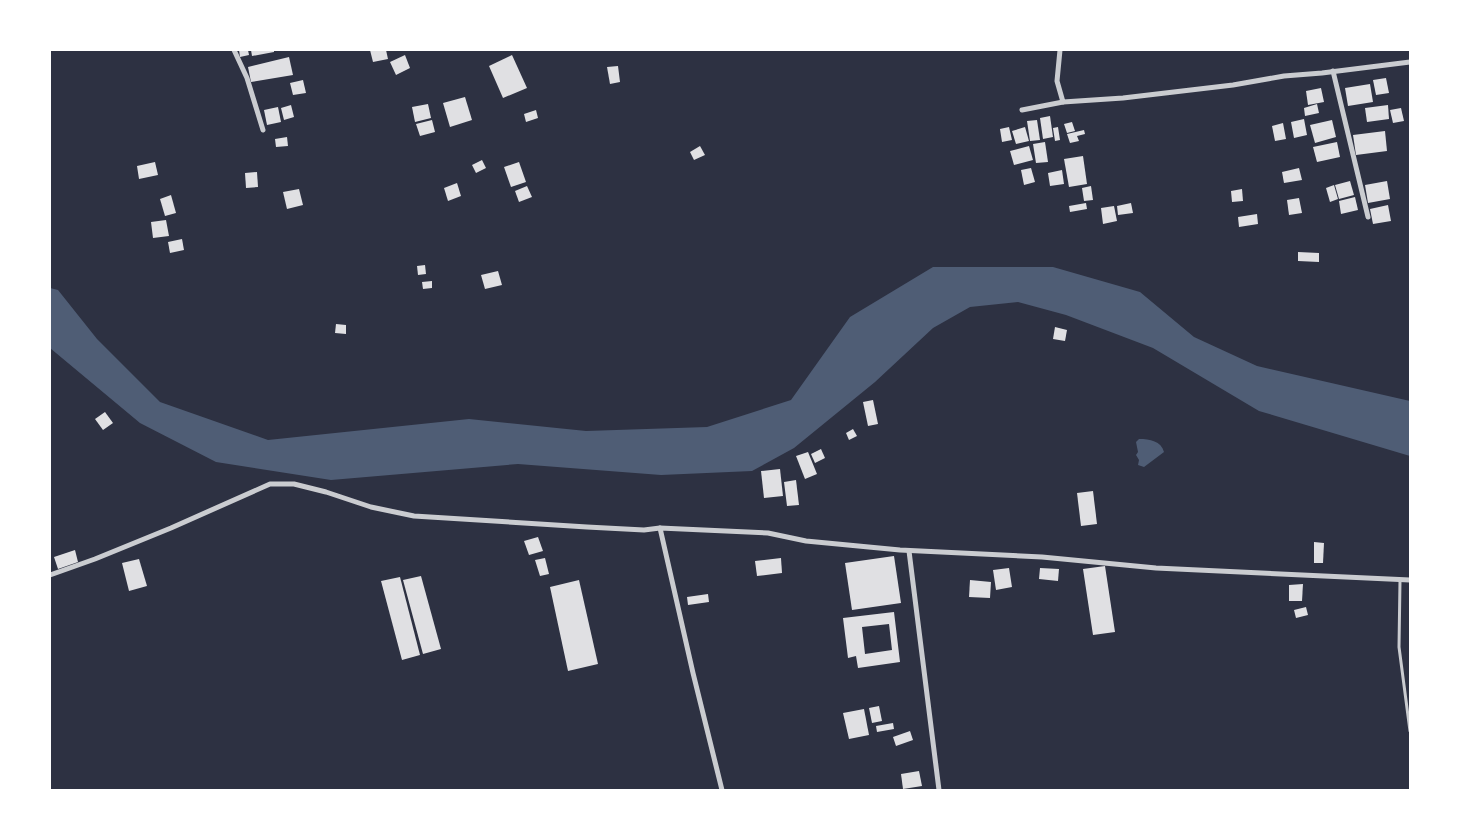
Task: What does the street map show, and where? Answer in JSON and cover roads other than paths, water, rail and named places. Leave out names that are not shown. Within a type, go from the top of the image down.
[{"type":"street","points":[[234,50],[247,78],[264,130]]},
{"type":"street","points":[[1060,50],[1057,81],[1063,102]]},
{"type":"street","points":[[1022,110],[1063,102],[1123,98],[1410,62]]},
{"type":"street","points":[[1333,71],[1368,217]]},
{"type":"street","points":[[50,576],[171,528],[270,484],[294,484],[371,507],[414,516],[644,530],[660,528],[768,534],[806,541],[909,551],[1042,557],[1166,569],[1410,580]]},
{"type":"street","points":[[660,528],[722,790]]},
{"type":"street","points":[[909,551],[939,790]]},
{"type":"lane","points":[[1400,579],[1399,646],[1410,731]]},
{"type":"water","points":[[933,267],[1053,267],[1140,292],[1194,337],[1257,366],[1410,401],[1410,456],[1259,411],[1153,348],[1066,315],[1018,302],[970,307],[933,328],[875,382],[794,448],[752,471],[661,475],[518,464],[331,480],[216,462],[140,423],[50,348],[50,288],[58,290],[97,339],[160,402],[268,440],[469,419],[586,431],[707,427],[791,400],[850,317]]},
{"type":"water","points":[[1139,439],[1154,441],[1163,448],[1164,452],[1144,467],[1138,465],[1139,460],[1136,455],[1138,452],[1136,442]]}]
